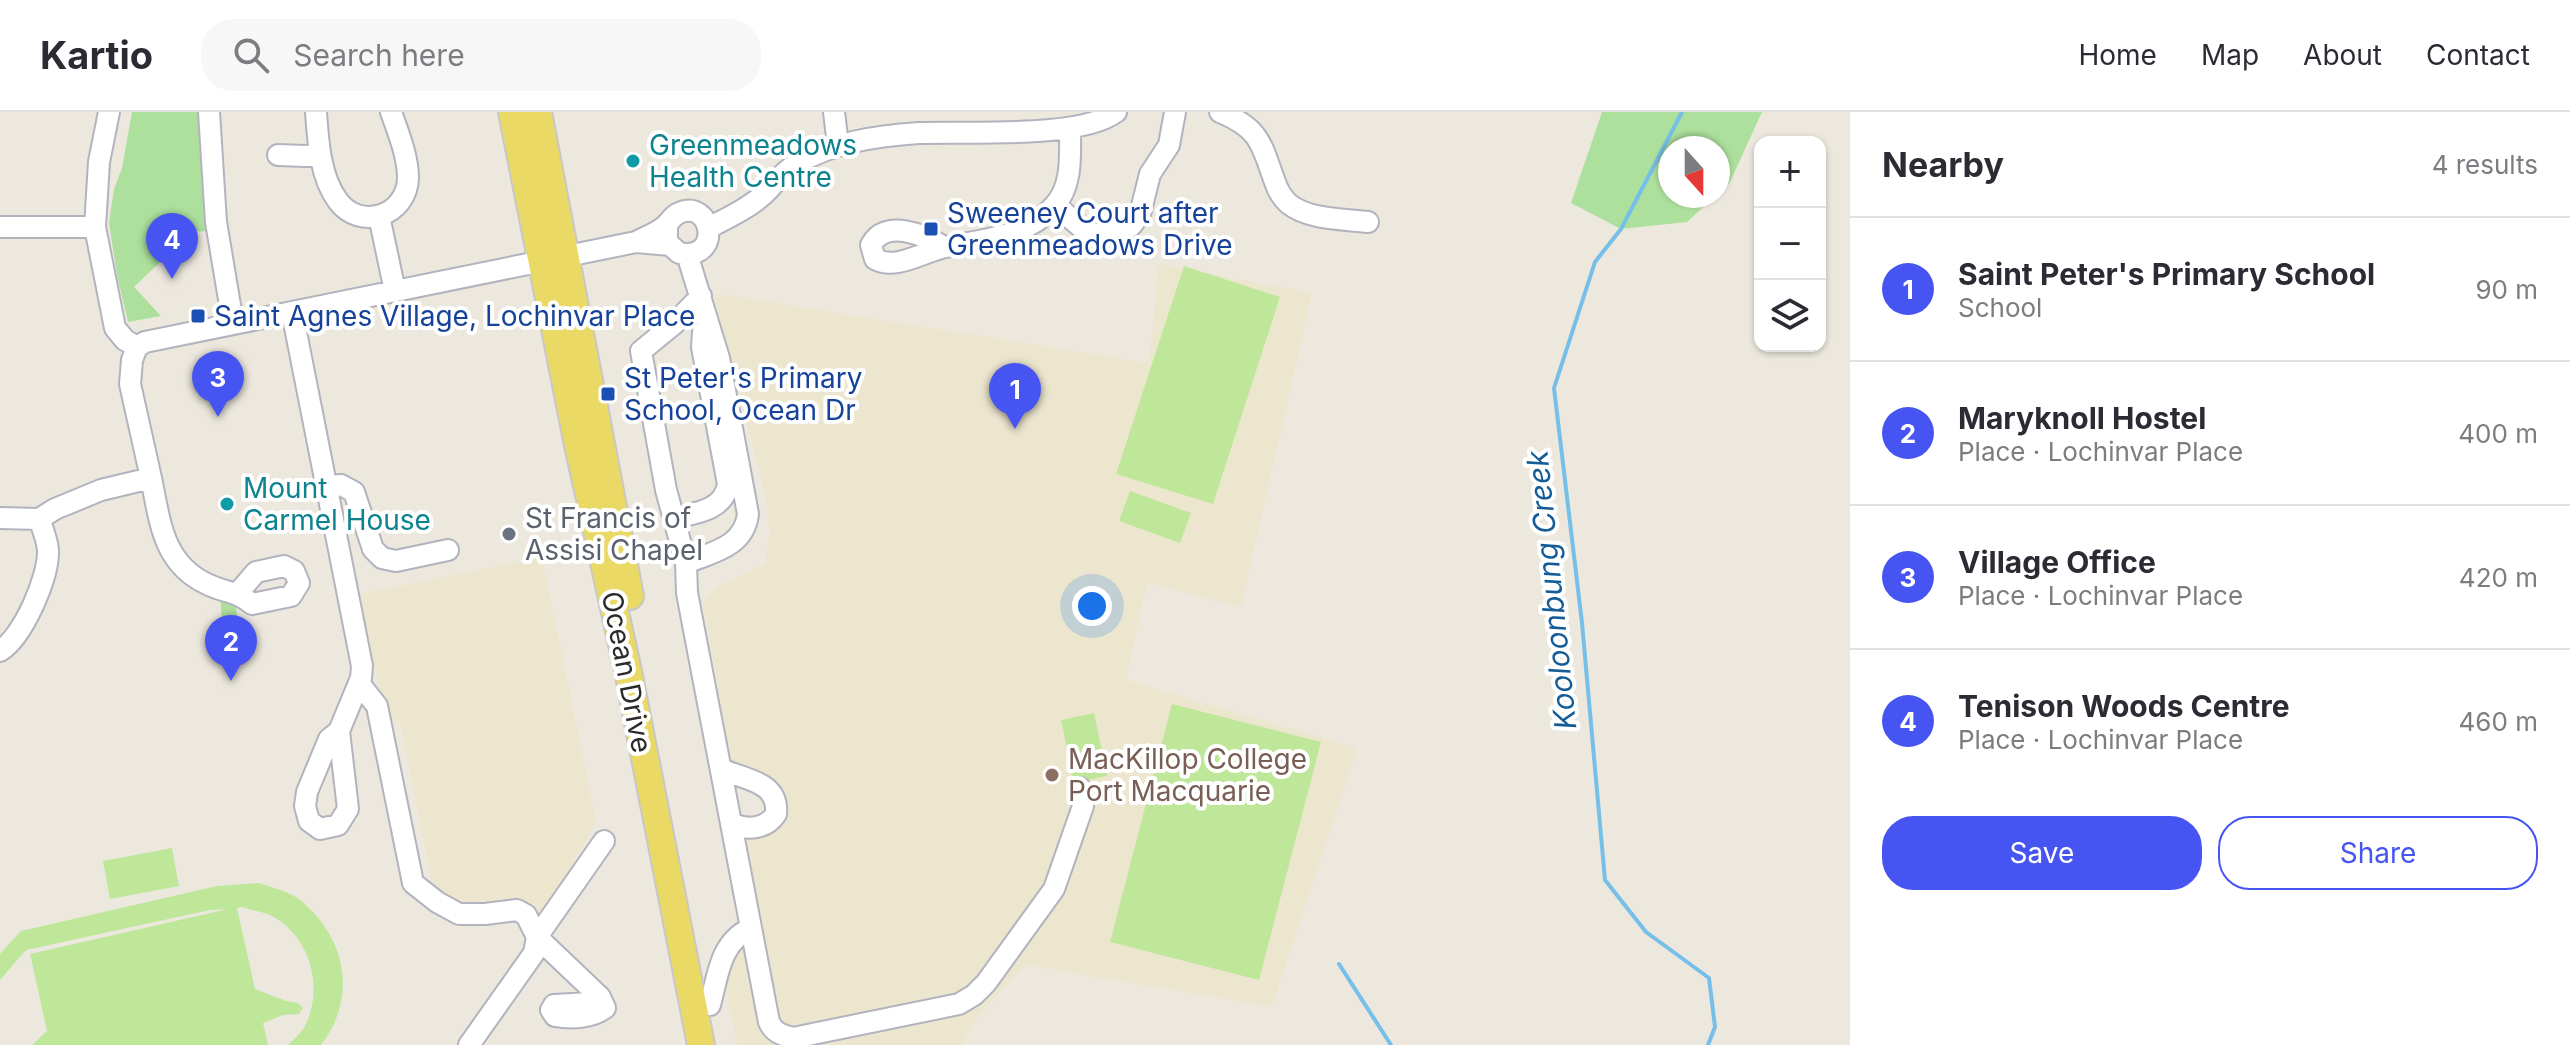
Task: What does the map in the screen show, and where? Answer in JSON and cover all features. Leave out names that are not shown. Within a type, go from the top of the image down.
[{"type":"main road","name":"Ocean Drive","points":[[512,112],[554,258],[598,433],[718,1045]]},
{"type":"main road","name":"Ocean Drive","points":[[538,112],[554,258],[631,687],[701,1045]]},
{"type":"street","points":[[109,112],[99,162],[95,227],[115,328],[125,340],[137,347]]},
{"type":"street","points":[[209,112],[216,222],[233,323]]},
{"type":"street","points":[[316,112],[320,154],[329,186],[345,209],[355,216],[389,213],[399,204],[408,179],[391,112]]},
{"type":"street","points":[[834,112],[838,145]]},
{"type":"street","points":[[705,222],[762,184],[773,183],[794,165],[838,145],[917,134],[1070,129],[1107,119],[1116,112]]},
{"type":"street","points":[[1055,205],[1088,233],[1101,235],[1131,226],[1140,214],[1150,174],[1169,145],[1175,112]]},
{"type":"street","points":[[1220,112],[1240,120],[1253,130],[1267,154],[1280,193],[1289,204],[1314,214],[1368,222]]},
{"type":"street","points":[[944,247],[1012,234],[1033,223],[1055,205],[1069,171],[1070,129]]},
{"type":"street","points":[[278,155],[320,154]]},
{"type":"street","points":[[686,563],[734,543],[747,526],[748,514],[719,358],[674,215],[684,211],[705,222]]},
{"type":"street","points":[[379,216],[395,291]]},
{"type":"street","points":[[245,599],[195,577],[169,551],[130,384],[132,360],[137,347],[156,338],[636,242],[681,244],[707,241],[705,222]]},
{"type":"street","points":[[0,227],[95,227]]},
{"type":"street","points":[[702,299],[641,351],[673,518],[686,563],[687,593],[769,1022],[773,1029],[793,1038],[959,1004],[974,995],[1054,889],[1083,806],[1080,788]]},
{"type":"street","points":[[673,518],[715,507],[726,496],[728,484],[702,347],[702,299]]},
{"type":"street","points":[[292,312],[361,659],[359,683],[339,731]]},
{"type":"street","points":[[0,518],[39,519],[101,490],[151,478]]},
{"type":"street","points":[[325,487],[341,485],[354,492],[373,549],[382,558],[396,561],[448,550]]},
{"type":"street","points":[[0,651],[14,641],[21,629],[46,564],[47,544],[39,519]]},
{"type":"street","points":[[359,683],[372,697],[382,723],[413,883],[459,914],[517,910],[526,915],[537,937],[593,991]]},
{"type":"street","points":[[721,769],[762,784],[774,795],[777,805],[776,814],[765,825],[741,828],[731,823]]},
{"type":"street","points":[[469,1045],[534,953],[537,937],[604,841]]},
{"type":"street","points":[[710,1005],[723,956],[733,938],[751,928]]},
{"type":"shaded area","name":"MacKillop College Port Macquarie","points":[[1159,264],[1312,293],[1241,607],[1147,583],[1126,680],[1357,748],[1272,1007],[1026,965],[972,1023],[962,1045],[738,1045],[723,977],[742,940],[742,839],[788,824],[781,783],[732,768],[703,601],[718,586],[765,564],[770,533],[765,495],[714,293],[1149,363]]},
{"type":"shaded area","points":[[542,557],[596,822],[541,919],[466,910],[439,897],[431,878],[400,721],[388,723],[357,595]]},
{"type":"green space","points":[[132,112],[208,112],[213,231],[177,232],[177,246],[134,287],[161,316],[128,322],[109,223]]},
{"type":"green space","points":[[1602,112],[1762,112],[1730,182],[1730,136],[1658,136],[1658,208],[1702,208],[1687,222],[1621,229],[1571,203]]},
{"type":"green space","points":[[1184,266],[1280,297],[1213,504],[1116,474]]},
{"type":"green space","points":[[1130,491],[1191,513],[1180,543],[1119,521]]},
{"type":"green space","points":[[220,594],[249,605],[236,607],[239,630],[252,629],[252,635],[246,640],[227,638],[223,632]]},
{"type":"green space","points":[[1172,704],[1321,742],[1259,980],[1110,942]]},
{"type":"green space","points":[[1094,713],[1107,776],[1074,783],[1061,720]]},
{"type":"green space","points":[[172,848],[179,886],[110,899],[103,861]]},
{"type":"green space","points":[[259,883],[300,900],[316,915],[337,949],[342,968],[340,1007],[333,1027],[321,1045],[288,1045],[305,1026],[311,1011],[313,980],[305,950],[285,925],[272,916],[242,907],[237,908],[255,989],[298,1003],[303,1008],[299,1014],[283,1015],[263,1023],[268,1045],[32,1045],[47,1031],[30,954],[228,909],[210,910],[26,950],[0,980],[0,954],[21,931],[217,886]]},
{"type":"waterway","name":"Kooloonbung Creek","points":[[1682,112],[1621,229],[1595,262],[1554,388],[1582,623],[1605,880],[1646,932],[1709,978],[1715,1027],[1708,1045]]},
{"type":"waterway","points":[[1339,964],[1391,1045]]},
{"type":"place","name":"Greenmeadows Health Centre","points":[[633,161]]},
{"type":"place","name":"Sweeney Court after Greenmeadows Drive","points":[[931,229]]},
{"type":"place","name":"Tenison Woods Centre","points":[[172,279]]},
{"type":"place","name":"Saint Agnes Village, Lochinvar Place","points":[[198,316]]},
{"type":"place","name":"St Peter's Primary School, Ocean Dr","points":[[608,394]]},
{"type":"place","name":"Village Office","points":[[218,417]]},
{"type":"place","name":"Saint Peter's Primary School","points":[[1015,429]]},
{"type":"place","name":"Mount Carmel House","points":[[227,504]]},
{"type":"place","name":"St Francis of Assisi Chapel","points":[[509,534]]},
{"type":"place","name":"Maryknoll Hostel","points":[[231,681]]},
{"type":"place","name":"MacKillop College Port Macquarie","points":[[1052,775]]}]
